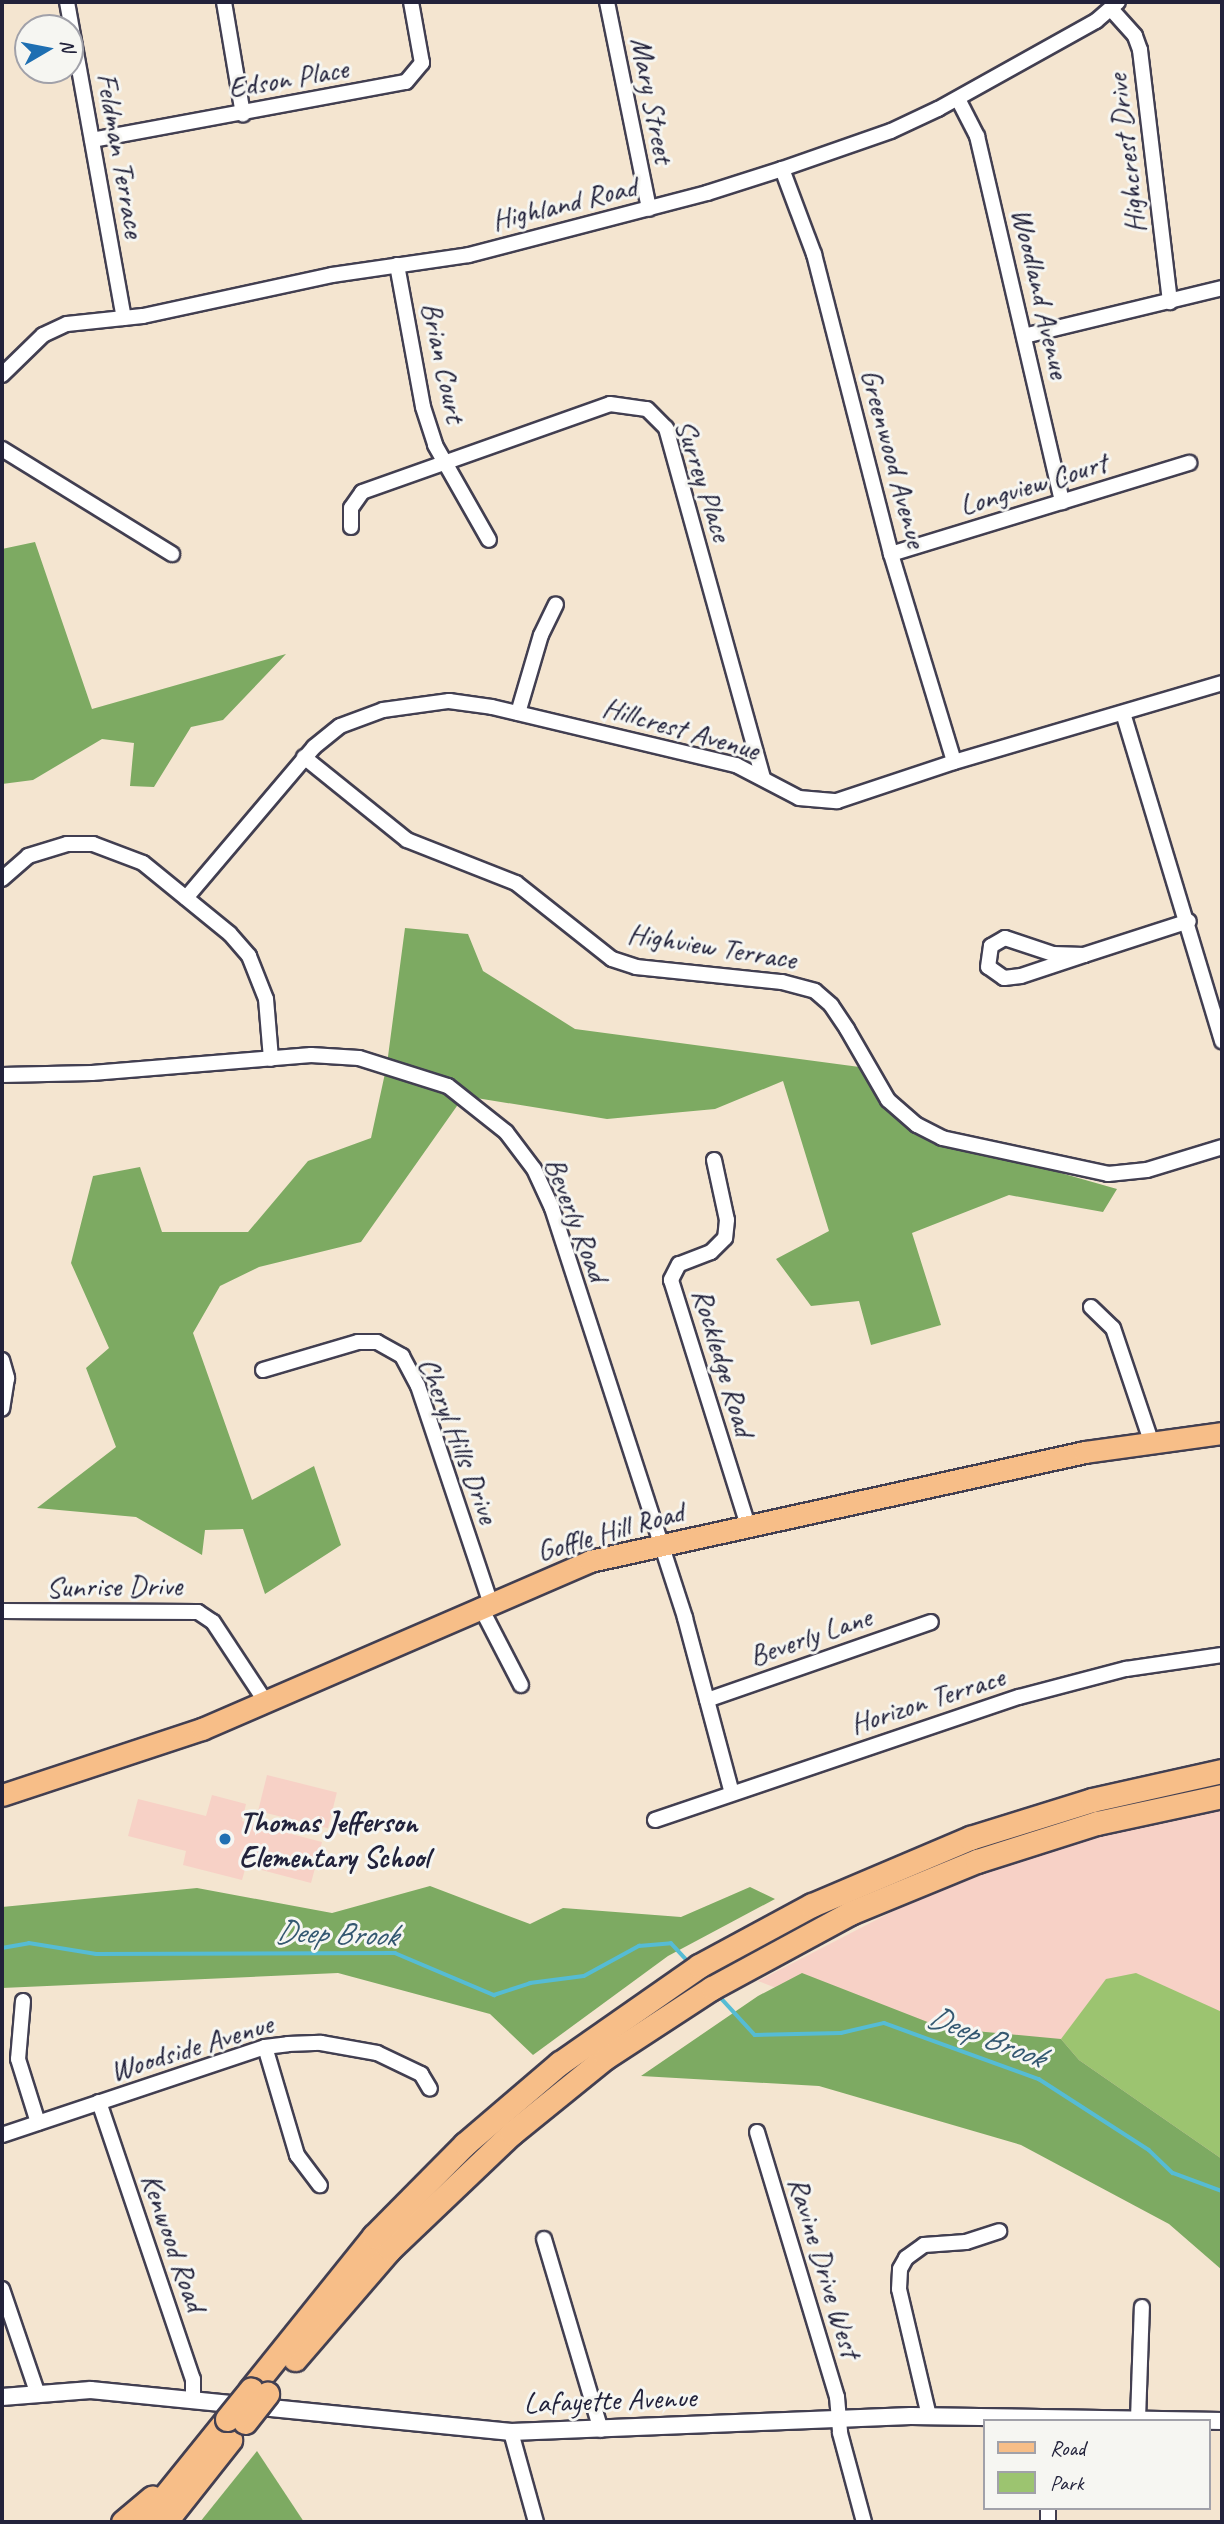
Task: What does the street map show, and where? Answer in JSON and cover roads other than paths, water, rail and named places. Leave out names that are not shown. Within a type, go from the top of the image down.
[{"type":"highway","points":[[165,2522],[236,2420],[374,2236],[464,2144],[560,2063],[699,1966],[812,1905],[960,1842],[1092,1800],[1222,1771]]},
{"type":"highway","points":[[259,2392],[449,2189],[572,2083],[712,1988],[850,1913],[977,1861],[1108,1821],[1222,1796]]},
{"type":"highway","points":[[123,2522],[236,2420]]},
{"type":"highway","points":[[184,2522],[236,2420]]},
{"type":"highway","points":[[144,2522],[196,2458]]},
{"type":"main road","name":"Goffle Hill Road","points":[[2,1795],[202,1729],[485,1603],[590,1560],[1151,1441],[1222,1433]]},
{"type":"street","name":"Feldman Terrace","points":[[67,2],[124,318]]},
{"type":"street","points":[[223,2],[243,114]]},
{"type":"street","name":"Edson Place","points":[[92,140],[400,84],[414,77],[422,63],[411,2]]},
{"type":"street","name":"Mary Street","points":[[607,2],[649,209]]},
{"type":"street","name":"Highland Road","points":[[2,375],[52,329],[469,254],[649,209],[782,169],[891,131],[958,99],[1114,5]]},
{"type":"street","name":"Highcrest Drive","points":[[1114,5],[1135,36],[1140,50],[1170,302]]},
{"type":"street","name":"Woodland Avenue","points":[[958,99],[977,136],[1062,502]]},
{"type":"street","name":"Greenwood Avenue","points":[[782,169],[814,254],[891,554],[954,762]]},
{"type":"street","name":"Brian Court","points":[[397,265],[423,407],[444,461],[489,540]]},
{"type":"street","points":[[1024,336],[1222,288]]},
{"type":"street","name":"Surrey Place","points":[[351,527],[351,508],[362,492],[444,461],[610,404],[635,405],[656,415],[666,428],[763,778]]},
{"type":"street","points":[[2,449],[172,554]]},
{"type":"street","name":"Longview Court","points":[[891,554],[1189,463]]},
{"type":"street","points":[[518,713],[541,635],[556,604]]},
{"type":"street","name":"Hillcrest Avenue","points":[[186,898],[304,757],[340,726],[383,710],[464,701],[736,765],[799,797],[837,801],[954,762],[1222,682]]},
{"type":"street","points":[[1124,713],[1189,921],[1222,1041]]},
{"type":"street","name":"Highview Terrace","points":[[304,757],[401,836],[445,858],[516,883],[588,944],[612,958],[636,967],[782,982],[815,991],[837,1013],[888,1101],[917,1125],[942,1138],[1108,1174],[1147,1170],[1222,1147]]},
{"type":"street","points":[[2,878],[28,856],[52,847],[93,844],[143,863],[249,956],[266,999],[271,1059]]},
{"type":"street","points":[[1084,955],[1053,954],[1005,938],[991,946],[988,967],[1004,978],[1021,976],[1189,921]]},
{"type":"street","name":"Beverly Road","points":[[2,1075],[92,1073],[271,1059],[359,1058],[427,1077],[478,1106],[521,1150],[552,1208],[661,1544],[732,1793]]},
{"type":"street","name":"Rockledge Road","points":[[714,1160],[727,1220],[725,1238],[711,1252],[679,1264],[671,1280],[747,1526]]},
{"type":"street","points":[[1091,1307],[1113,1328],[1151,1441]]},
{"type":"street","name":"Cheryl Hills Drive","points":[[263,1370],[358,1342],[377,1342],[402,1356],[418,1386],[485,1603],[521,1685]]},
{"type":"street","points":[[2,1360],[7,1394],[2,1409]]},
{"type":"street","name":"Sunrise Drive","points":[[2,1611],[198,1612],[213,1622],[265,1701]]},
{"type":"street","name":"Beverly Lane","points":[[707,1700],[931,1622]]},
{"type":"street","name":"Horizon Terrace","points":[[655,1820],[1059,1685],[1222,1655]]},
{"type":"street","points":[[23,2001],[18,2059],[38,2123]]},
{"type":"street","name":"Woodside Avenue","points":[[2,2134],[265,2047],[321,2043],[377,2053],[421,2074],[430,2089]]},
{"type":"street","points":[[265,2047],[297,2155],[320,2185]]},
{"type":"street","name":"Kenwood Road","points":[[99,2102],[193,2379],[193,2401]]},
{"type":"street","name":"Ravine Drive West","points":[[758,2132],[840,2418],[839,2433],[864,2522]]},
{"type":"street","points":[[929,2416],[898,2289],[900,2269],[905,2258],[924,2245],[966,2242],[999,2231]]},
{"type":"street","points":[[544,2239],[601,2430]]},
{"type":"street","points":[[2,2289],[37,2392]]},
{"type":"street","points":[[1138,2419],[1142,2306]]},
{"type":"street","name":"Lafayette Avenue","points":[[2,2397],[37,2392],[91,2390],[511,2432],[929,2416],[1138,2419]]},
{"type":"street","points":[[511,2432],[536,2522]]},
{"type":"waterway","name":"Deep Brook","points":[[2,1948],[29,1943],[96,1954],[395,1953],[494,1995],[530,1983],[584,1976],[639,1946],[671,1943],[687,1960]]},
{"type":"waterway","name":"Deep Brook","points":[[721,1998],[755,2035],[841,2033],[884,2023],[1039,2079],[1149,2150],[1173,2173],[1222,2191]]},
{"type":"place","name":"Thomas Jefferson Elementary School","points":[[225,1839]]}]
